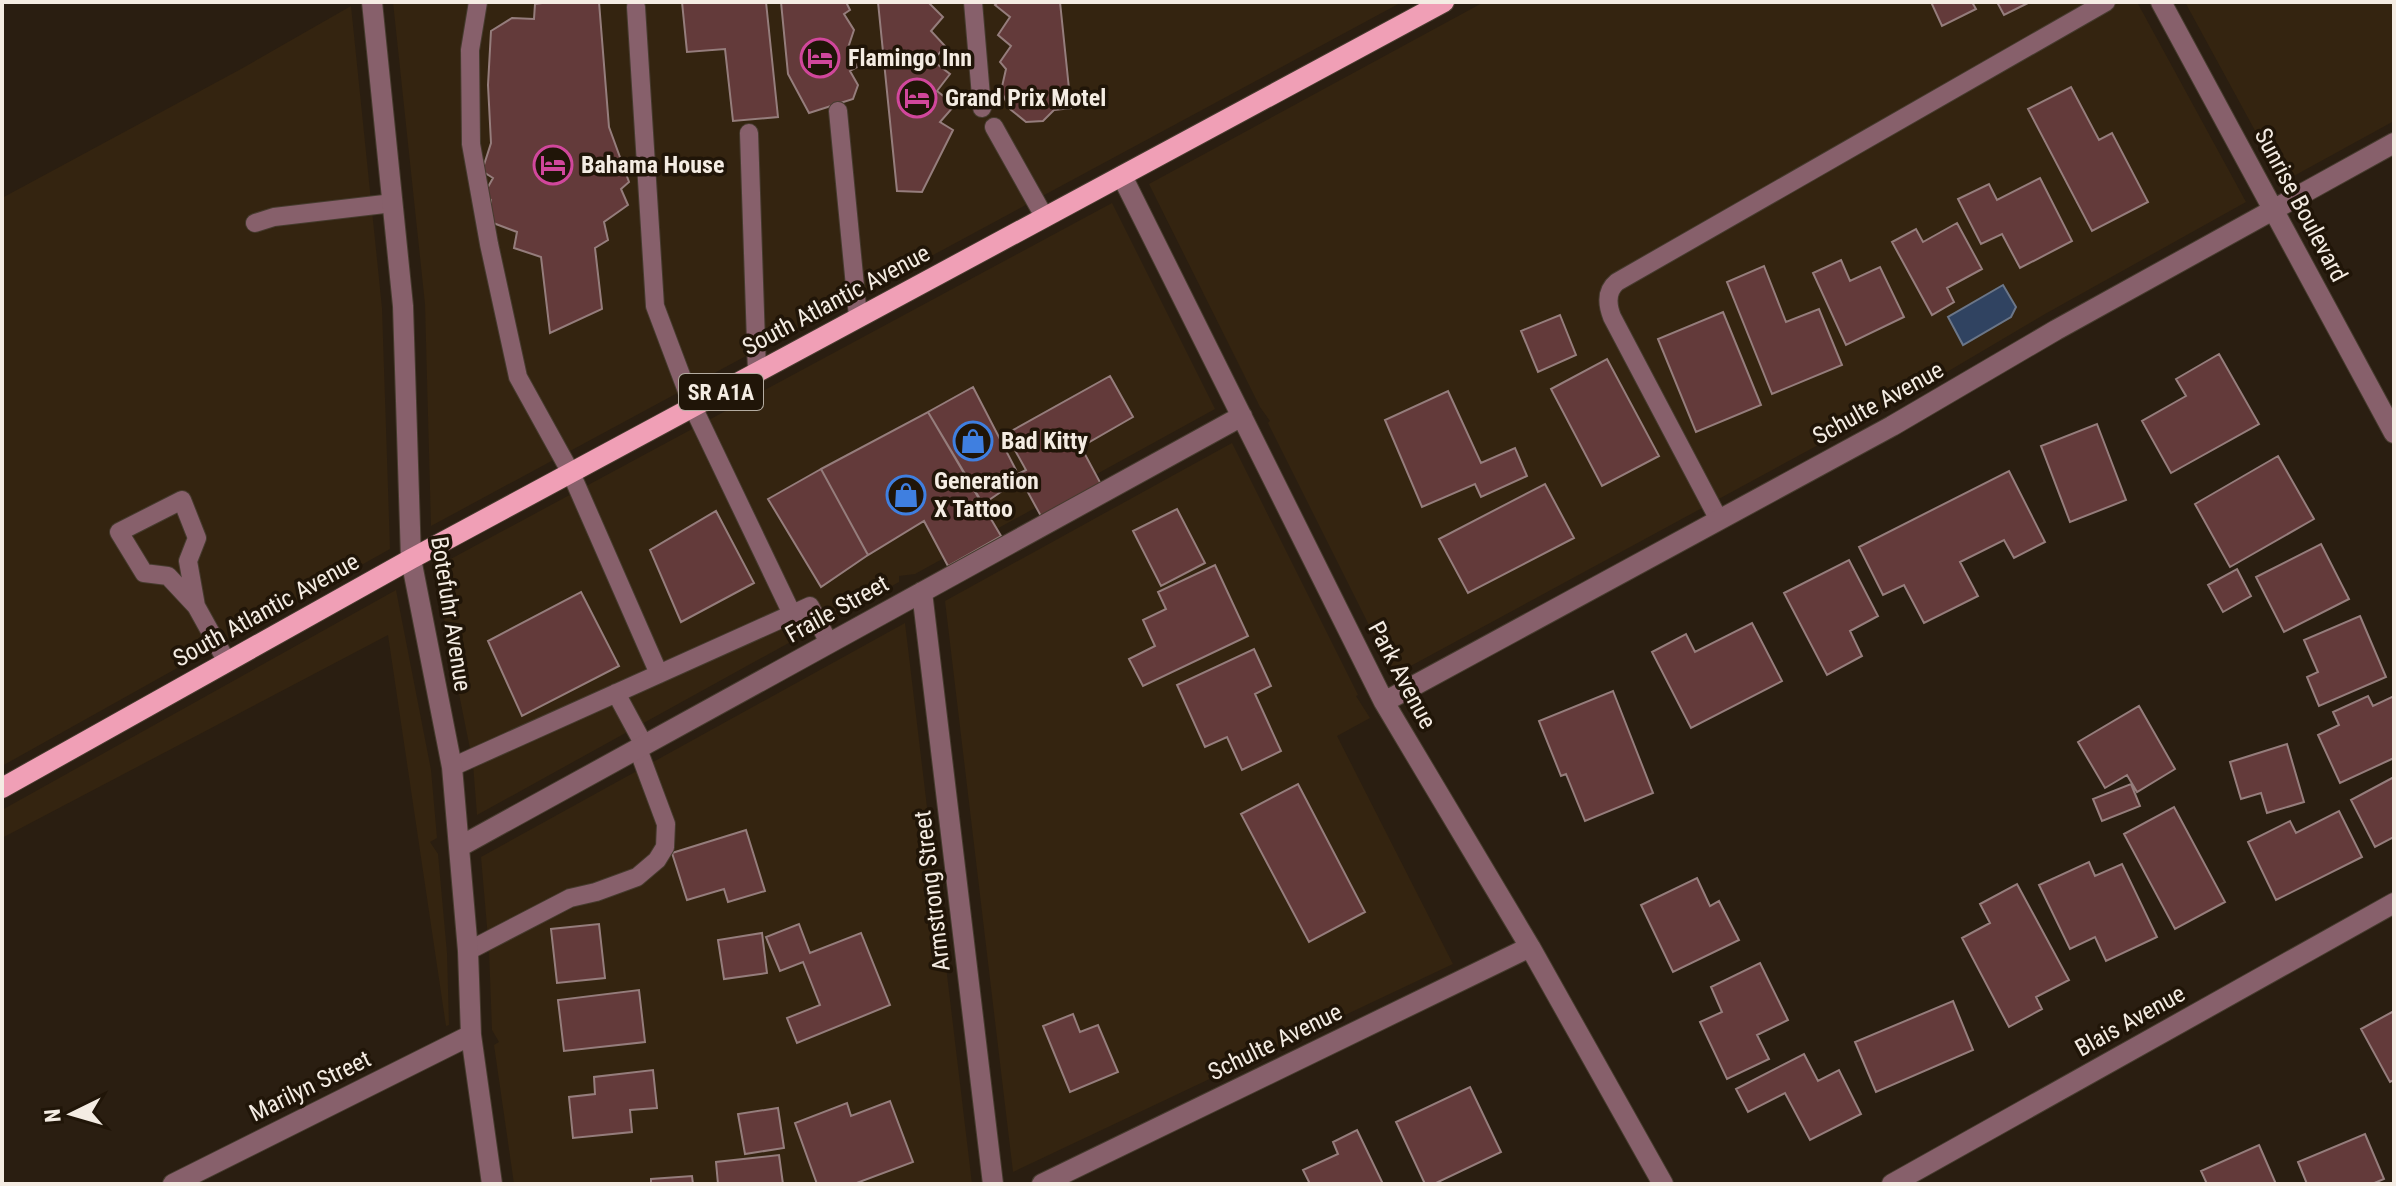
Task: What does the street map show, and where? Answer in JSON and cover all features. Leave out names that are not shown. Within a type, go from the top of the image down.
[{"type":"main road","name":"South Atlantic Avenue","points":[[2,788],[411,559],[1444,2]]},
{"type":"street","name":"Botefuhr Avenue","points":[[372,2],[403,306],[411,559],[452,767],[468,951],[471,1035],[492,1184]]},
{"type":"street","name":"Sunrise Boulevard","points":[[2161,2],[2394,433]]},
{"type":"street","name":"Schulte Avenue","points":[[1384,702],[1892,426],[2056,330],[2394,143]]},
{"type":"street","name":"Park Avenue","points":[[1122,176],[1384,702],[1530,947],[1663,1184]]},
{"type":"street","name":"Fraile Street","points":[[459,847],[1242,416]]},
{"type":"street","name":"Armstrong Street","points":[[922,592],[993,1184]]},
{"type":"street","name":"Blais Avenue","points":[[1892,1184],[2394,903]]},
{"type":"street","name":"Schulte Avenue","points":[[1042,1184],[1530,947]]},
{"type":"street","name":"Marilyn Street","points":[[173,1184],[471,1035]]},
{"type":"lane","points":[[478,2],[470,50],[471,144],[518,377],[571,473],[659,674]]},
{"type":"lane","points":[[973,2],[982,108]]},
{"type":"lane","points":[[1719,520],[1612,317],[1608,302],[1610,287],[2106,2]]},
{"type":"lane","points":[[636,7],[655,306],[693,407],[792,614]]},
{"type":"lane","points":[[838,111],[858,317]]},
{"type":"lane","points":[[994,127],[1045,218]]},
{"type":"lane","points":[[749,133],[757,372]]},
{"type":"lane","points":[[255,223],[274,217],[393,203]]},
{"type":"lane","points":[[196,606],[188,561],[197,538],[182,500],[119,532],[144,573],[168,576],[196,606],[227,662]]},
{"type":"lane","points":[[452,767],[810,606],[829,643]]},
{"type":"lane","points":[[468,951],[570,898],[637,877],[657,860],[665,847],[666,824],[641,747],[616,693]]},
{"type":"shaded area","points":[[393,2],[1402,2],[431,526],[425,304]]},
{"type":"shaded area","points":[[1484,2],[2137,2],[2246,202],[2045,314],[1881,411],[1394,675],[1268,423],[1270,421],[1260,407],[1149,184]]},
{"type":"shaded area","points":[[2185,2],[2394,2],[2394,121],[2283,182]]},
{"type":"shaded area","points":[[351,6],[382,308],[390,549],[2,766],[2,198]]},
{"type":"shaded area","points":[[1112,203],[1215,409],[915,574],[899,576],[899,582],[477,815],[473,764],[434,568]]},
{"type":"shaded area","points":[[1232,443],[1356,696],[1370,718],[1337,736],[1453,964],[1013,1172],[945,601]]},
{"type":"shaded area","points":[[396,590],[431,770],[437,838],[430,842],[438,854],[447,953],[449,1025],[446,1026],[388,635],[2,838],[2,810]]},
{"type":"shaded area","points":[[905,623],[972,1184],[514,1184],[494,1045],[499,1042],[492,1030],[481,857]]},
{"type":"water","points":[[2003,285],[2016,307],[2011,317],[1963,345],[1948,317]]},
{"type":"building","name":"Bahama House","points":[[599,2],[609,127],[629,182],[621,189],[628,205],[604,222],[608,240],[595,248],[602,309],[550,333],[541,257],[514,248],[517,232],[488,221],[491,200],[484,194],[493,178],[482,171],[491,143],[488,85],[491,31],[512,18],[534,19],[535,4]]},
{"type":"building","points":[[682,2],[766,2],[778,117],[733,121],[725,49],[687,52]]},
{"type":"building","name":"Flamingo Inn","points":[[781,2],[846,2],[850,10],[844,14],[854,30],[848,48],[857,67],[850,71],[858,85],[853,99],[809,113],[788,74]]},
{"type":"building","name":"Grand Prix Motel","points":[[878,2],[928,2],[943,17],[931,31],[945,46],[933,61],[950,74],[937,91],[955,105],[940,122],[953,130],[922,192],[897,191]]},
{"type":"building","name":"Grand Prix Motel","points":[[998,2],[1060,2],[1071,108],[1054,110],[1043,121],[1026,122],[1010,109],[1001,91],[1006,69],[1000,62],[1011,46],[998,35],[1010,17],[995,5]]},
{"type":"building","points":[[1931,2],[1972,2],[1976,9],[1942,26]]},
{"type":"building","points":[[1997,2],[2030,2],[2004,15]]},
{"type":"building","points":[[2071,87],[2099,140],[2112,133],[2148,202],[2092,231],[2028,109]]},
{"type":"building","points":[[2040,178],[2072,241],[2020,268],[2002,234],[1981,244],[1958,199],[1989,184],[1997,200]]},
{"type":"building","points":[[1957,223],[1982,269],[1947,288],[1954,302],[1932,315],[1892,242],[1916,229],[1923,242]]},
{"type":"building","points":[[1841,260],[1850,281],[1880,267],[1904,317],[1846,345],[1813,273]]},
{"type":"building","points":[[1764,266],[1786,322],[1819,309],[1842,365],[1772,394],[1727,282]]},
{"type":"building","points":[[1723,312],[1761,405],[1696,432],[1658,339]]},
{"type":"building","points":[[1560,315],[1576,355],[1538,372],[1521,331]]},
{"type":"building","points":[[2219,354],[2259,424],[2171,473],[2142,421],[2186,396],[2176,379]]},
{"type":"building","points":[[1607,359],[1659,456],[1602,486],[1551,389]]},
{"type":"building","points":[[1110,376],[1133,417],[1081,447],[1102,486],[1042,518],[1018,474],[1026,470],[1006,434]]},
{"type":"building","name":"Bad Kitty","points":[[973,387],[1016,470],[1005,475],[1011,485],[983,504],[928,412]]},
{"type":"building","points":[[1448,391],[1481,463],[1515,448],[1527,476],[1481,497],[1475,484],[1422,507],[1385,420]]},
{"type":"building","name":"Generation X Tattoo","points":[[928,412],[1001,536],[948,566],[924,521],[868,555],[821,469]]},
{"type":"building","points":[[2097,424],[2126,500],[2070,522],[2041,446]]},
{"type":"building","points":[[2278,456],[2314,519],[2230,567],[2195,504]]},
{"type":"building","points":[[821,469],[868,555],[821,587],[768,499]]},
{"type":"building","points":[[2009,471],[2045,542],[2014,558],[2004,540],[1960,562],[1978,596],[1924,623],[1904,585],[1883,595],[1859,547]]},
{"type":"building","points":[[1545,484],[1574,538],[1468,593],[1439,539]]},
{"type":"building","points":[[1177,509],[1205,563],[1161,586],[1133,531]]},
{"type":"building","points":[[716,511],[754,583],[681,622],[650,550]]},
{"type":"building","points":[[2321,544],[2349,599],[2284,632],[2256,577]]},
{"type":"building","points":[[1849,560],[1878,616],[1850,631],[1862,656],[1827,675],[1784,593]]},
{"type":"building","points":[[1215,565],[1248,636],[1143,686],[1129,659],[1155,646],[1143,620],[1166,609],[1158,592]]},
{"type":"building","points":[[2237,569],[2251,596],[2223,612],[2208,585]]},
{"type":"building","points":[[581,592],[619,666],[522,716],[488,641]]},
{"type":"building","points":[[2360,616],[2386,677],[2319,706],[2307,677],[2318,672],[2304,640]]},
{"type":"building","points":[[1752,623],[1782,681],[1691,728],[1652,652],[1686,634],[1695,652]]},
{"type":"building","points":[[1254,649],[1271,686],[1255,694],[1281,751],[1242,770],[1227,737],[1205,747],[1177,685]]},
{"type":"building","points":[[1613,691],[1653,793],[1585,821],[1566,774],[1561,776],[1539,721]]},
{"type":"building","points":[[2368,696],[2373,706],[2394,696],[2394,758],[2340,783],[2318,735],[2339,725],[2333,712]]},
{"type":"building","points":[[2139,706],[2175,769],[2137,792],[2127,775],[2105,788],[2078,742]]},
{"type":"building","points":[[2287,744],[2304,802],[2267,813],[2261,793],[2241,799],[2230,762]]},
{"type":"building","points":[[2394,777],[2394,837],[2375,847],[2351,800]]},
{"type":"building","points":[[1298,784],[1365,912],[1309,942],[1241,814]]},
{"type":"building","points":[[2131,784],[2140,806],[2102,821],[2093,799]]},
{"type":"building","points":[[2174,807],[2225,902],[2175,929],[2124,834]]},
{"type":"building","points":[[2339,811],[2362,857],[2276,900],[2248,842],[2290,821],[2296,833]]},
{"type":"building","points":[[746,830],[765,891],[728,902],[724,889],[687,900],[672,853]]},
{"type":"building","points":[[2089,862],[2095,876],[2122,864],[2157,937],[2106,961],[2095,937],[2070,949],[2039,885]]},
{"type":"building","points":[[1697,878],[1710,906],[1719,901],[1739,940],[1673,972],[1641,905]]},
{"type":"building","points":[[2017,884],[2069,980],[2036,997],[2042,1009],[2009,1027],[1962,938],[1990,923],[1980,904]]},
{"type":"building","points":[[599,924],[605,978],[557,983],[551,929]]},
{"type":"building","points":[[799,924],[810,953],[861,933],[890,1005],[797,1043],[787,1018],[820,1005],[803,962],[780,971],[766,937]]},
{"type":"building","points":[[762,933],[767,973],[724,979],[718,940]]},
{"type":"building","points":[[1760,963],[1788,1020],[1757,1035],[1769,1059],[1727,1079],[1700,1022],[1722,1012],[1711,987]]},
{"type":"building","points":[[639,990],[645,1042],[564,1051],[558,1000]]},
{"type":"building","points":[[1953,1001],[1973,1050],[1876,1092],[1855,1042]]},
{"type":"building","points":[[2394,1011],[2394,1080],[2390,1082],[2361,1029]]},
{"type":"building","points":[[1073,1014],[1080,1032],[1098,1025],[1118,1072],[1070,1092],[1043,1026]]},
{"type":"building","points":[[1804,1054],[1818,1081],[1839,1070],[1861,1114],[1810,1140],[1785,1093],[1748,1112],[1736,1089]]},
{"type":"building","points":[[653,1070],[657,1108],[630,1110],[632,1132],[573,1138],[569,1097],[595,1094],[594,1077]]},
{"type":"building","points":[[1470,1087],[1501,1152],[1434,1184],[1425,1184],[1396,1122]]},
{"type":"building","points":[[890,1101],[913,1162],[854,1184],[817,1184],[795,1123],[847,1103],[851,1116]]},
{"type":"building","points":[[778,1108],[784,1148],[745,1154],[738,1114]]},
{"type":"building","points":[[1357,1130],[1383,1184],[1310,1184],[1303,1170],[1338,1154],[1333,1142]]},
{"type":"building","points":[[2365,1134],[2384,1179],[2372,1184],[2307,1184],[2298,1162]]},
{"type":"building","points":[[2259,1145],[2276,1184],[2207,1184],[2201,1171]]},
{"type":"building","points":[[779,1155],[783,1184],[718,1184],[716,1162]]},
{"type":"building","points":[[692,1176],[693,1184],[651,1184],[651,1179]]},
{"type":"place","name":"Flamingo Inn","points":[[820,58]]},
{"type":"place","name":"Grand Prix Motel","points":[[917,98]]},
{"type":"place","name":"Bahama House","points":[[553,165]]},
{"type":"place","name":"Bad Kitty","points":[[973,441]]},
{"type":"place","name":"Generation X Tattoo","points":[[906,495]]}]
